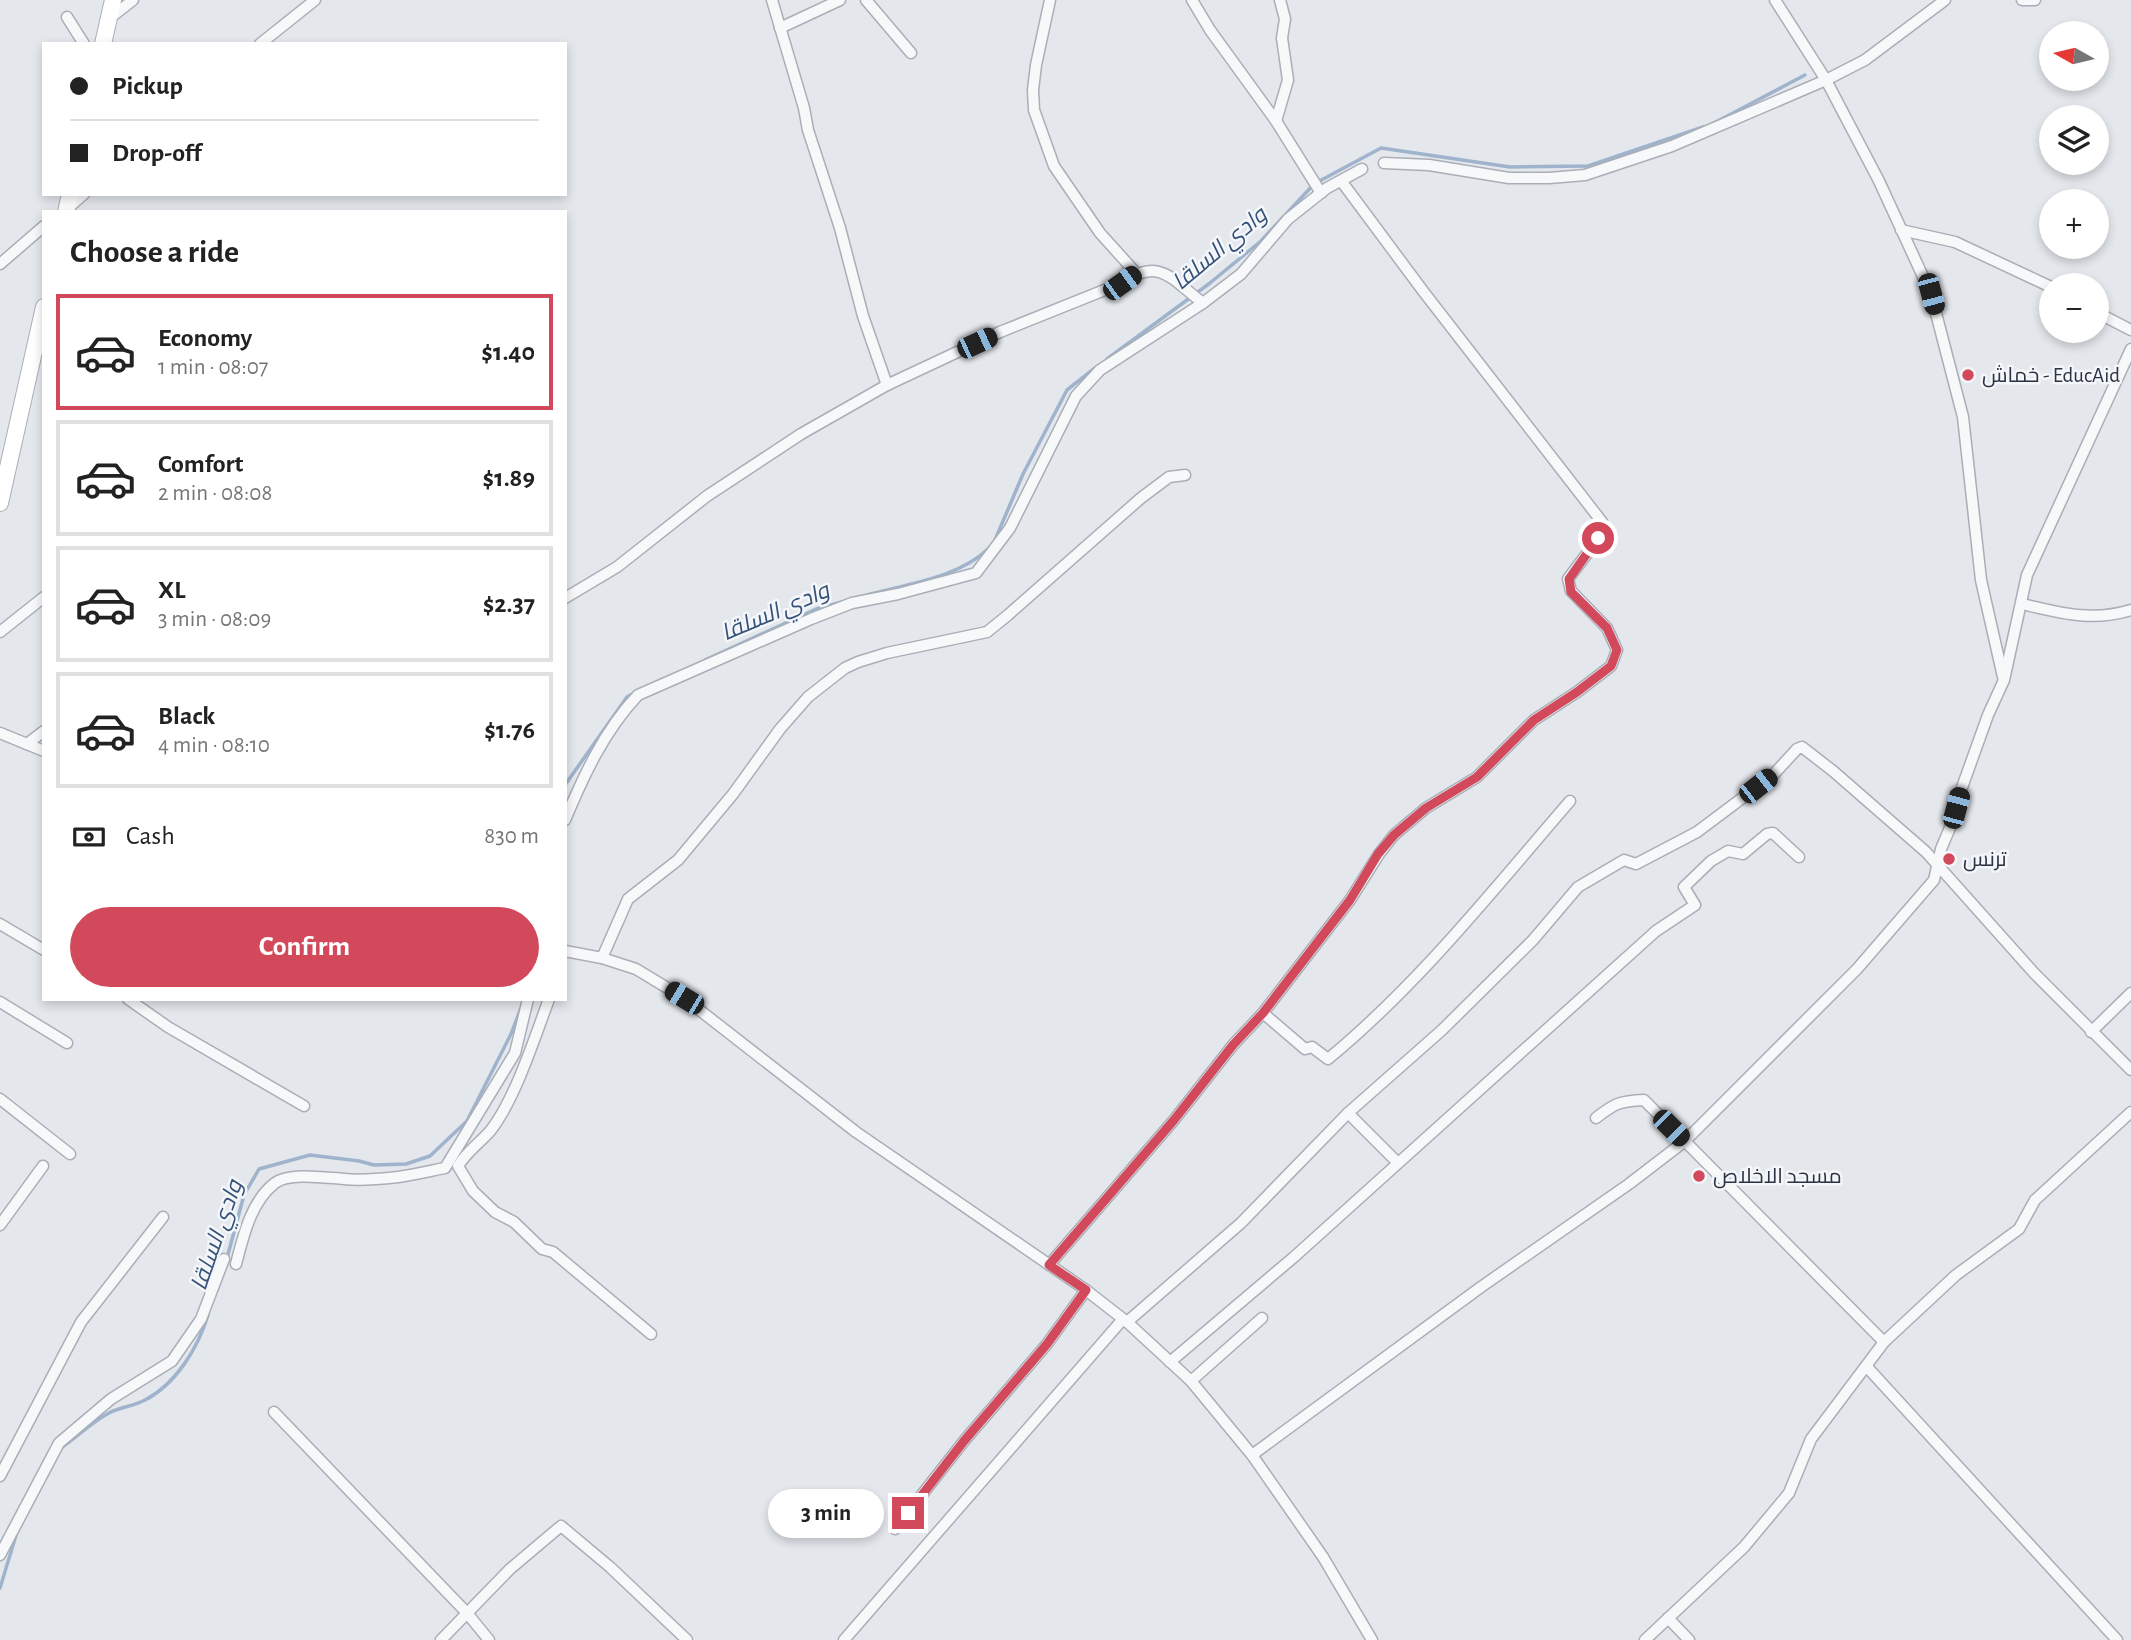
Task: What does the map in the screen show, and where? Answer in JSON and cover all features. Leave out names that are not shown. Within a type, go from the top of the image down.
[{"type":"main road","points":[[104,42],[113,0]]},
{"type":"main road","points":[[0,503],[42,316]]},
{"type":"street","points":[[110,18],[133,0]]},
{"type":"street","points":[[262,42],[315,0]]},
{"type":"street","points":[[772,0],[808,130],[840,228],[863,316],[887,385]]},
{"type":"street","points":[[780,28],[841,0]]},
{"type":"street","points":[[866,0],[911,53]]},
{"type":"street","points":[[1050,0],[1036,65],[1034,110],[1054,166],[1100,233],[1136,273]]},
{"type":"street","points":[[1192,0],[1210,30],[1276,121],[1321,193]]},
{"type":"street","points":[[1276,121],[1288,80],[1282,38],[1285,19],[1280,0]]},
{"type":"street","points":[[1775,0],[1826,80],[1931,294],[1963,417],[1981,580],[2004,680]]},
{"type":"street","points":[[1384,163],[1429,166],[1509,178],[1549,178],[1585,174],[1672,146],[1826,80],[1865,60],[1945,0]]},
{"type":"street","points":[[2022,0],[2035,0]]},
{"type":"street","points":[[67,17],[84,42]]},
{"type":"street","points":[[567,816],[599,747],[619,715],[638,695],[852,603],[898,594],[976,572],[1010,528],[1076,396],[1100,370],[1203,303],[1241,274],[1288,219],[1321,193],[1362,169]]},
{"type":"street","points":[[1049,1265],[1174,1120],[1233,1045],[1263,1013],[1350,900],[1378,854],[1394,835],[1426,808],[1477,777],[1534,720],[1611,666],[1617,650],[1607,628],[1571,592],[1569,579],[1604,531],[1602,522],[1342,182]]},
{"type":"street","points":[[66,207],[81,196]]},
{"type":"street","points":[[0,264],[42,228]]},
{"type":"street","points":[[1901,230],[1955,242],[2039,281]]},
{"type":"street","points":[[567,597],[617,567],[707,496],[801,434],[887,385],[1000,332],[1150,269],[1168,275],[1203,303]]},
{"type":"street","points":[[2109,319],[2131,330]]},
{"type":"street","points":[[1252,1455],[1471,1294],[1685,1142],[1857,969],[1934,880],[1941,849],[1960,793],[1988,715],[2004,680],[2027,575],[2131,349]]},
{"type":"street","points":[[602,958],[628,899],[678,860],[733,794],[780,729],[808,698],[845,668],[858,662],[887,653],[987,632],[1141,498],[1169,477],[1185,475]]},
{"type":"street","points":[[0,632],[42,599]]},
{"type":"street","points":[[2022,604],[2078,617],[2119,614],[2131,610]]},
{"type":"street","points":[[0,733],[42,750]]},
{"type":"street","points":[[27,744],[42,733]]},
{"type":"street","points":[[844,1640],[1125,1320],[1241,1223],[1348,1113],[1451,1021],[1533,940],[1578,887],[1624,860],[1636,864],[1696,832],[1773,775],[1797,749],[1802,747],[1833,771],[1926,852],[2034,973],[2131,1070]]},
{"type":"street","points":[[1263,1013],[1305,1049],[1312,1047],[1328,1059],[1352,1040],[1426,967],[1570,801]]},
{"type":"street","points":[[1170,1362],[1294,1257],[1656,931],[1695,905],[1684,887],[1711,861],[1728,850],[1743,853],[1767,834],[1773,833],[1799,858]]},
{"type":"street","points":[[0,924],[42,949]]},
{"type":"street","points":[[567,952],[602,958],[636,969],[684,998],[856,1132],[1086,1290],[1125,1320],[1191,1381],[1252,1455],[1323,1557],[1372,1640]]},
{"type":"street","points":[[2091,1032],[2131,993]]},
{"type":"street","points":[[131,1001],[168,1027],[304,1106]]},
{"type":"street","points":[[236,1264],[245,1228],[252,1214],[268,1189],[278,1180],[317,1175],[344,1180],[398,1177],[445,1168],[515,1053],[528,1001]]},
{"type":"street","points":[[548,1001],[507,1103],[491,1129],[458,1166],[473,1191],[495,1212],[514,1222],[542,1249],[553,1252],[651,1334]]},
{"type":"street","points":[[0,1002],[66,1042]]},
{"type":"street","points":[[0,1099],[70,1154]]},
{"type":"street","points":[[1596,1118],[1614,1104],[1644,1100],[1884,1342]]},
{"type":"street","points":[[1645,1640],[1744,1547],[1789,1493],[1811,1439],[1884,1342],[1956,1275],[2019,1229],[2035,1200],[2131,1112]]},
{"type":"street","points":[[1348,1113],[1397,1162]]},
{"type":"street","points":[[0,1225],[43,1166]]},
{"type":"street","points":[[0,1476],[80,1322],[163,1217]]},
{"type":"street","points":[[0,1555],[59,1443],[111,1399],[172,1362],[201,1319],[224,1259]]},
{"type":"street","points":[[895,1529],[964,1441],[1047,1344],[1086,1290]]},
{"type":"street","points":[[1191,1381],[1262,1318]]},
{"type":"street","points":[[1867,1367],[2117,1640]]},
{"type":"street","points":[[274,1412],[467,1613],[489,1640]]},
{"type":"street","points":[[441,1640],[510,1569],[561,1526],[610,1567],[687,1640]]},
{"type":"street","points":[[1668,1618],[1689,1640]]},
{"type":"waterway","name":"وادي السلقا","points":[[1714,123],[1805,75]]},
{"type":"waterway","name":"وادي السلقا","points":[[1107,359],[1210,283],[1261,241],[1314,184],[1381,148],[1510,167],[1588,166],[1703,127]]},
{"type":"waterway","name":"وادي السلقا","points":[[995,540],[1023,474],[1067,390],[1095,368]]},
{"type":"waterway","name":"وادي السلقا","points":[[867,595],[947,573],[976,559],[988,549]]},
{"type":"waterway","name":"وادي السلقا","points":[[705,660],[816,609],[842,602]]},
{"type":"waterway","name":"وادي السلقا","points":[[567,782],[627,697],[634,693]]},
{"type":"waterway","name":"وادي السلقا","points":[[227,1258],[244,1195],[259,1169],[310,1155],[374,1165],[406,1164],[430,1156],[467,1121],[511,1034],[521,1008]]},
{"type":"waterway","name":"وادي السلقا","points":[[61,1448],[113,1411],[145,1400],[167,1385],[192,1352],[208,1315]]},
{"type":"waterway","name":"وادي السلقا","points":[[0,1588],[17,1532]]},
{"type":"place","name":"خماش - EducAid","points":[[1968,375]]},
{"type":"place","name":"ترنس","points":[[1949,859]]},
{"type":"place","name":"مسجد الاخلاص","points":[[1699,1176]]},
{"type":"route","points":[[908,1513],[964,1441],[1047,1344],[1086,1290],[1049,1265],[1174,1120],[1233,1045],[1263,1013],[1350,900],[1378,854],[1394,835],[1426,808],[1477,777],[1534,720],[1611,666],[1617,650],[1607,628],[1571,592],[1569,579],[1598,538]]}]
